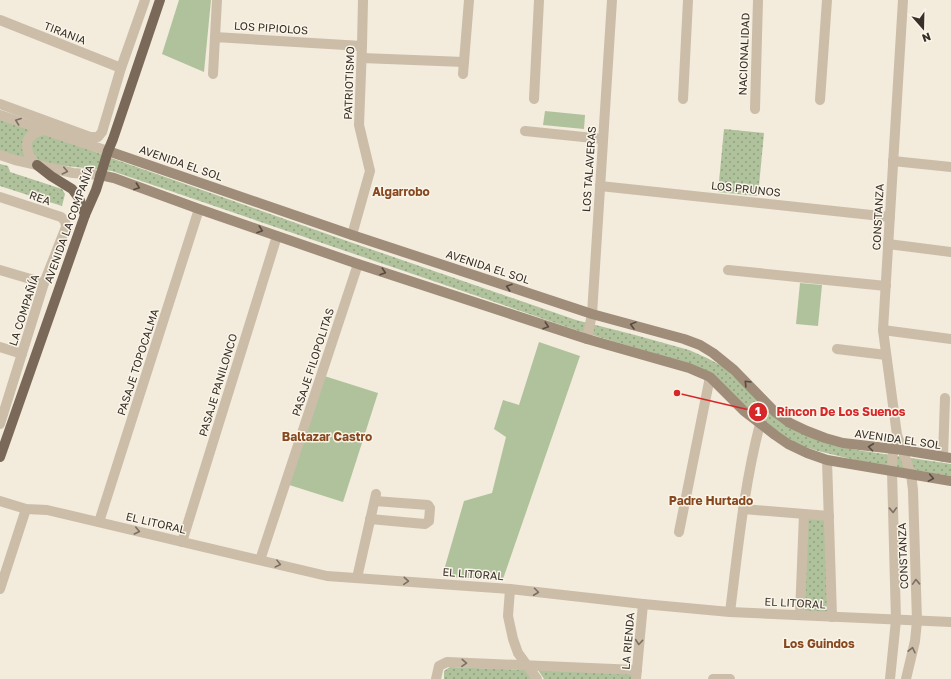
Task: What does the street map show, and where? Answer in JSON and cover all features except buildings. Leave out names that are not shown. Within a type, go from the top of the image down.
[{"type":"main road","name":"AVENIDA LA COMPAÑÍA","points":[[0,457],[85,215],[96,190],[108,150],[160,0]]},
{"type":"main road","name":"AVENIDA EL SOL","points":[[108,150],[352,235],[592,314],[684,339],[700,345],[713,352],[734,370],[776,412],[790,423],[807,431],[843,443],[947,458]]},
{"type":"main road","points":[[37,165],[72,189],[79,198],[85,215]]},
{"type":"main road","points":[[100,175],[114,178],[198,209],[358,264],[587,340],[689,368],[710,377],[744,411],[760,424],[788,444],[807,453],[827,460],[951,481]]},
{"type":"street","points":[[0,104],[90,137],[98,137],[102,132],[121,68],[145,0]]},
{"type":"street","points":[[213,74],[217,0]]},
{"type":"street","name":"PATRIOTISMO","points":[[352,235],[370,171],[358,125],[362,58],[363,0]]},
{"type":"street","points":[[463,74],[469,0]]},
{"type":"street","points":[[534,99],[539,0]]},
{"type":"street","name":"LOS TALAVERAS","points":[[587,340],[592,314],[612,0]]},
{"type":"street","points":[[683,99],[688,0]]},
{"type":"street","name":"NACIONALIDAD","points":[[754,109],[758,0]]},
{"type":"street","points":[[820,100],[827,0]]},
{"type":"street","name":"CONSTANZA","points":[[903,0],[883,330],[898,450],[911,474],[913,490],[917,621],[915,641],[906,679]]},
{"type":"street","name":"TIRANIA","points":[[0,20],[121,68]]},
{"type":"street","name":"LOS PIPIOLOS","points":[[215,37],[362,46]]},
{"type":"street","points":[[362,58],[464,62]]},
{"type":"street","name":"AVENIDA EL SOL","points":[[0,115],[108,150]]},
{"type":"street","points":[[37,165],[31,159],[28,152],[28,142],[32,134],[44,130]]},
{"type":"street","points":[[525,131],[603,139]]},
{"type":"street","points":[[0,155],[74,173],[100,175]]},
{"type":"street","points":[[893,160],[951,167]]},
{"type":"street","name":"LOS PRUNOS","points":[[600,186],[890,217]]},
{"type":"street","name":"REA","points":[[0,197],[61,217],[65,221],[66,227]]},
{"type":"street","name":"PASAJE TOPOCALMA","points":[[100,522],[198,209]]},
{"type":"street","name":"LA COMPAÑÍA","points":[[0,424],[44,283],[66,227]]},
{"type":"street","name":"PASAJE PANILONCO","points":[[182,542],[277,236]]},
{"type":"street","points":[[888,244],[951,252]]},
{"type":"street","name":"PASAJE FILOPOLITAS","points":[[260,560],[358,264]]},
{"type":"street","points":[[0,270],[44,283]]},
{"type":"street","points":[[728,270],[886,286]]},
{"type":"street","points":[[883,330],[951,339]]},
{"type":"street","points":[[0,347],[22,354]]},
{"type":"street","points":[[837,349],[886,355]]},
{"type":"street","points":[[679,532],[710,377]]},
{"type":"street","points":[[945,398],[947,458]]},
{"type":"street","points":[[730,612],[743,509],[760,424]]},
{"type":"street","name":"CONSTANZA","points":[[890,679],[896,620],[892,471],[898,450]]},
{"type":"street","points":[[827,460],[832,617]]},
{"type":"street","points":[[357,578],[370,519],[375,497],[428,504],[430,508],[429,521],[425,524],[370,519]]},
{"type":"street","name":"EL LITORAL","points":[[0,501],[26,509],[47,510],[327,576],[510,589],[730,612],[951,622]]},
{"type":"street","points":[[0,589],[26,509]]},
{"type":"street","points":[[743,509],[829,516]]},
{"type":"street","points":[[800,615],[804,514]]},
{"type":"street","points":[[510,589],[508,616],[513,639],[518,653],[537,679]]},
{"type":"street","name":"LA RIENDA","points":[[637,674],[643,604]]},
{"type":"street","points":[[436,679],[439,666],[447,662],[637,674]]},
{"type":"street","points":[[713,679],[730,679]]},
{"type":"green space","points":[[179,0],[211,0],[204,72],[162,54]]},
{"type":"green space","points":[[545,111],[585,115],[584,129],[543,125]]},
{"type":"green space","points":[[0,118],[44,132],[114,159],[576,320],[689,350],[722,366],[752,394],[833,444],[857,450],[951,464],[951,476],[859,461],[799,445],[783,436],[754,414],[716,378],[693,365],[579,331],[112,171],[38,163],[0,153]]},
{"type":"green space","points":[[724,129],[764,133],[758,196],[718,192]]},
{"type":"green space","points":[[0,164],[8,166],[10,172],[62,189],[65,194],[62,206],[0,186]]},
{"type":"green space","points":[[800,283],[822,285],[818,326],[796,324]]},
{"type":"green space","points":[[539,342],[580,356],[503,579],[442,577],[464,501],[492,493],[506,437],[494,429],[503,400],[519,405]]},
{"type":"green space","points":[[318,374],[378,393],[343,502],[283,483]]},
{"type":"green space","points":[[804,514],[829,516],[832,617],[800,615]]},
{"type":"green space","points":[[450,667],[526,670],[532,679],[444,679],[444,671]]},
{"type":"green space","points":[[538,670],[632,674],[632,679],[544,679]]},
{"type":"place","name":"Rincon De Los Suenos","points":[[677,393]]},
{"type":"district","name":"Algarrobo","points":[[401,192]]},
{"type":"district","name":"Baltazar Castro","points":[[327,437]]},
{"type":"district","name":"Padre Hurtado","points":[[711,501]]},
{"type":"district","name":"Los Guindos","points":[[819,644]]}]
